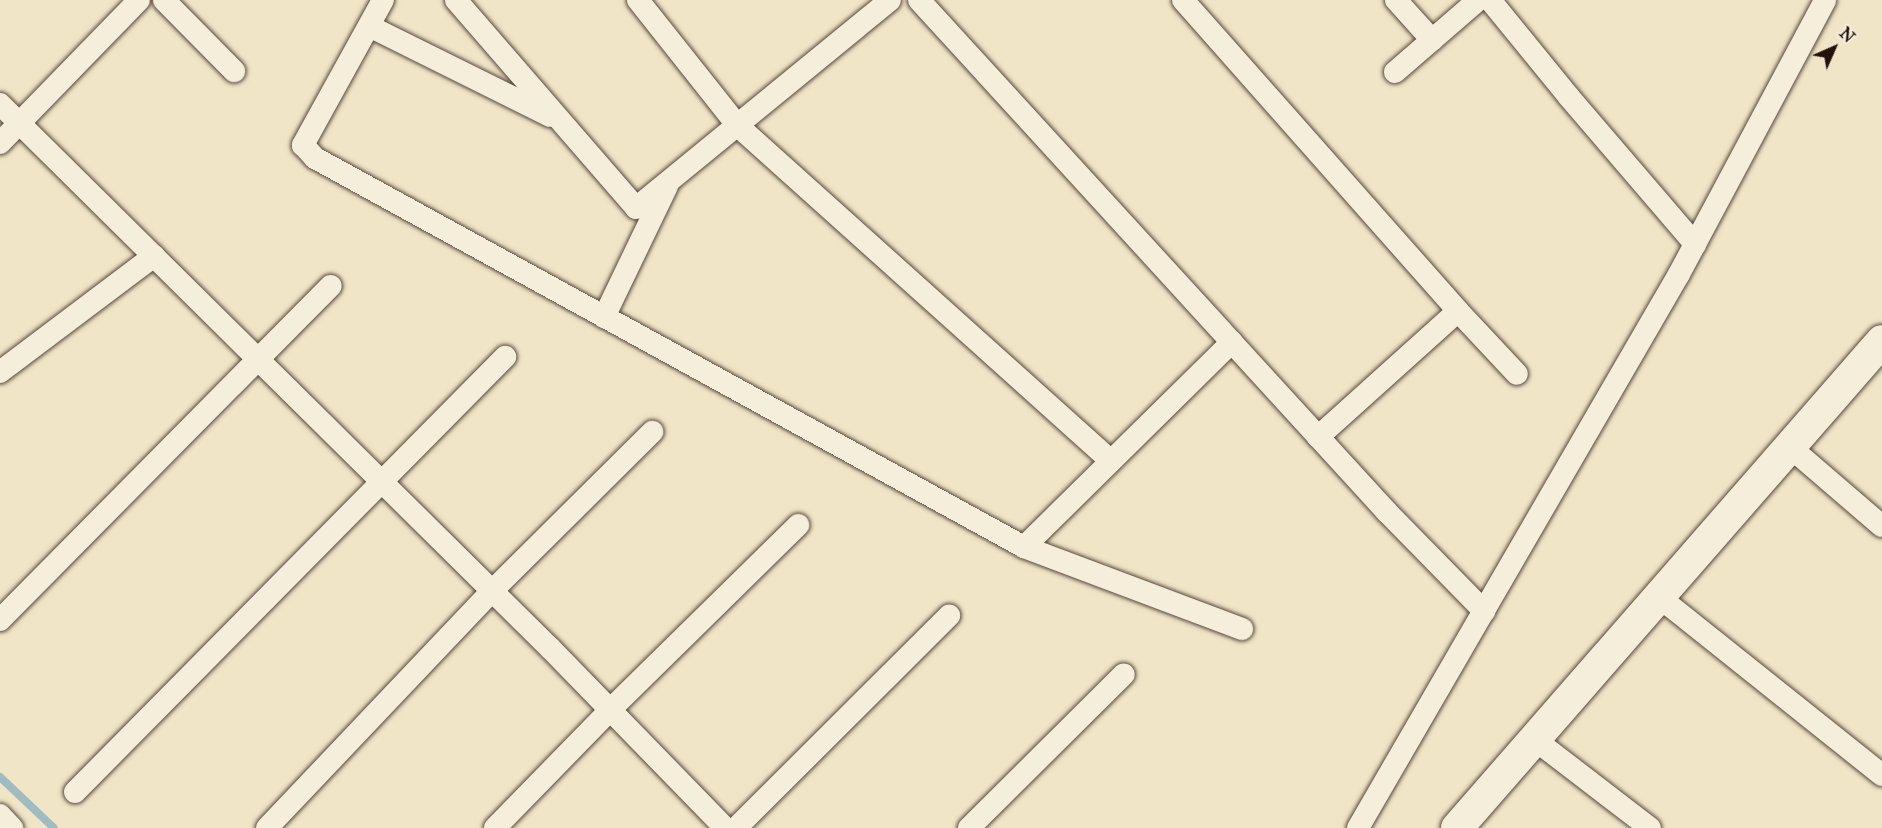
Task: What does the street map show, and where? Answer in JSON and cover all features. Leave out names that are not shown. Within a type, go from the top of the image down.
[{"type":"street","points":[[0,143],[139,0]]},
{"type":"street","points":[[164,0],[234,71]]},
{"type":"street","points":[[383,0],[303,145],[315,158],[1024,547],[1242,629]]},
{"type":"street","points":[[456,0],[636,208],[890,0]]},
{"type":"street","points":[[638,0],[738,126],[1112,461]]},
{"type":"street","points":[[919,0],[1318,437],[1484,611]]},
{"type":"street","points":[[1183,0],[1458,311],[1517,374]]},
{"type":"street","points":[[1396,0],[1432,40]]},
{"type":"street","points":[[1395,72],[1478,0]]},
{"type":"street","points":[[1490,0],[1569,97],[1695,244]]},
{"type":"street","points":[[1358,828],[1695,244],[1817,4]]},
{"type":"street","points":[[369,26],[561,122]]},
{"type":"street","points":[[0,104],[492,591],[725,828]]},
{"type":"street","points":[[604,316],[671,180]]},
{"type":"street","points":[[0,372],[154,256]]},
{"type":"street","points":[[0,620],[330,286]]},
{"type":"street","points":[[1318,437],[1458,311]]},
{"type":"street","points":[[1464,826],[1534,739],[1882,341]]},
{"type":"street","points":[[1024,547],[1232,342]]},
{"type":"street","points":[[75,792],[505,357]]},
{"type":"street","points":[[267,828],[492,591],[652,432]]},
{"type":"street","points":[[1790,447],[1882,526]]},
{"type":"street","points":[[495,828],[610,710],[798,525]]},
{"type":"street","points":[[1659,597],[1882,775]]},
{"type":"street","points":[[736,828],[949,616]]},
{"type":"street","points":[[969,828],[1124,674]]},
{"type":"street","points":[[1534,739],[1650,828]]},
{"type":"street","points":[[0,815],[12,828]]},
{"type":"waterway","points":[[0,777],[54,828]]}]
